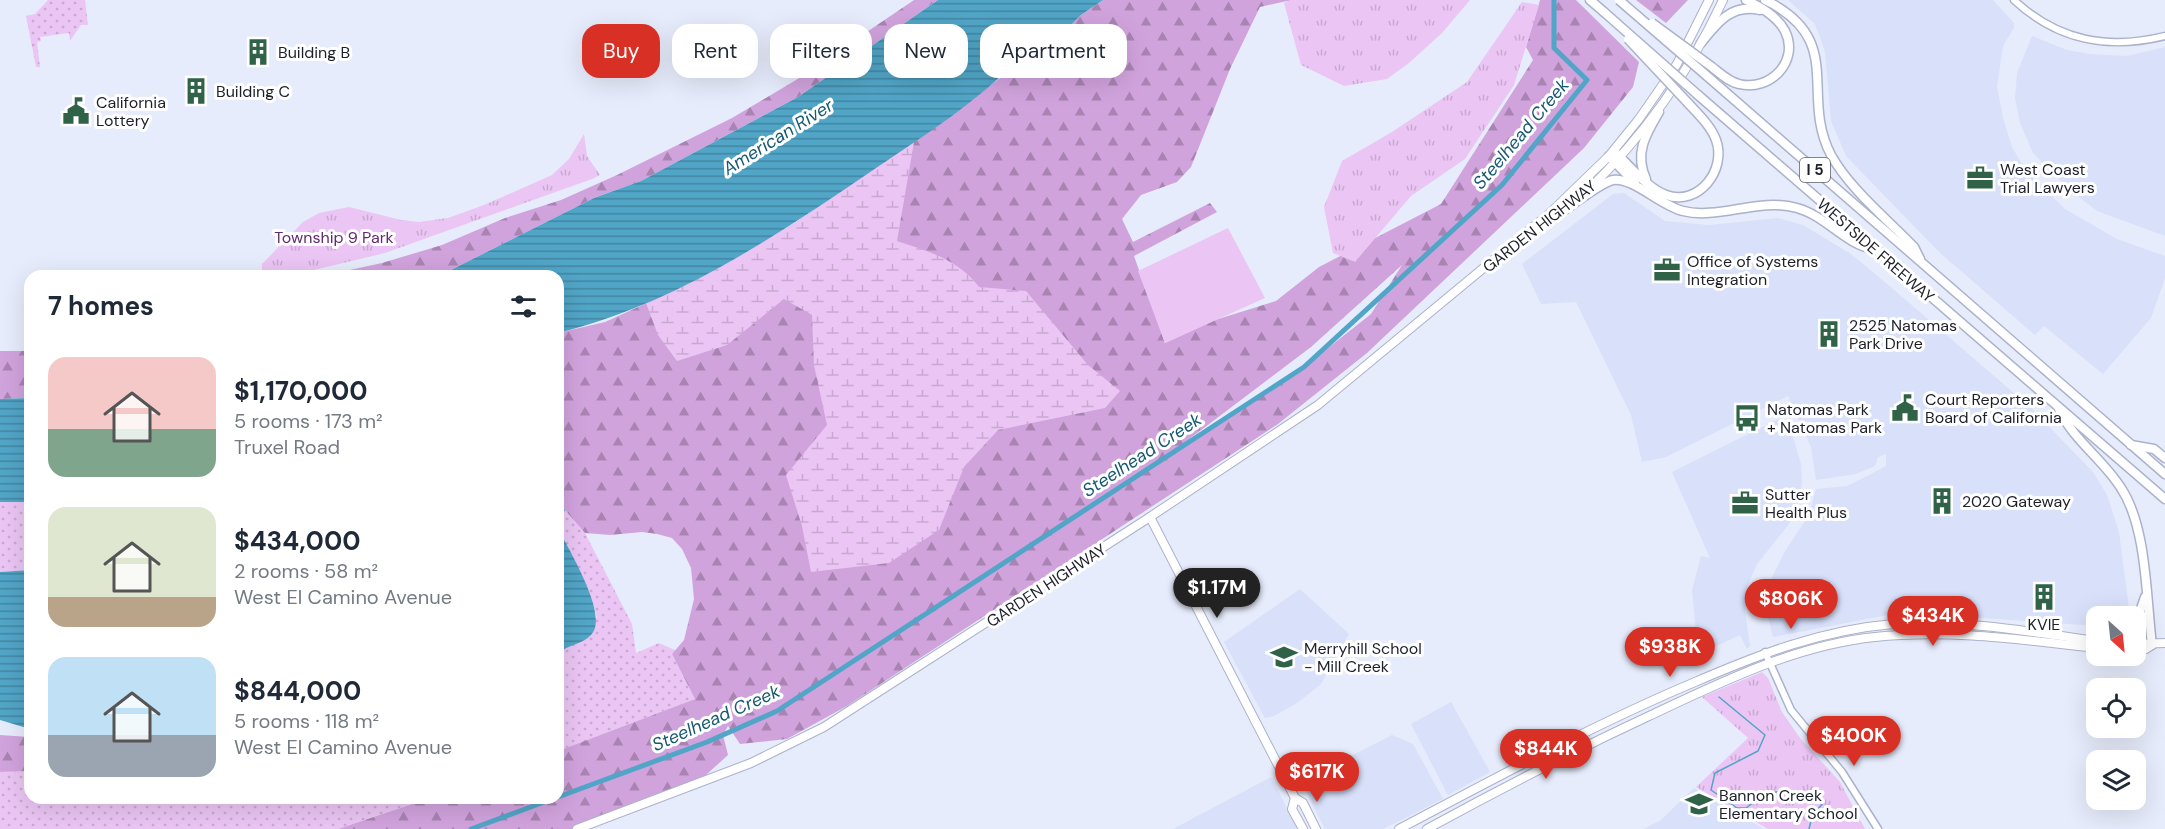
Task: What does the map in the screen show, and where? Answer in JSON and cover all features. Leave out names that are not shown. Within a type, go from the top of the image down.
[{"type":"highway","name":"WESTSIDE FREEWAY","points":[[1590,0],[2165,499]]},
{"type":"highway","name":"WESTSIDE FREEWAY","points":[[1620,0],[2165,474]]},
{"type":"highway","points":[[1620,0],[1712,68],[1741,85],[1756,85],[1775,77],[1787,60],[1789,46],[1785,30],[1772,16],[1746,0]]},
{"type":"highway","points":[[1765,0],[1790,14],[1802,26],[1812,42],[1816,60],[1821,125],[1831,155],[1845,176],[1914,248],[1923,265]]},
{"type":"highway","points":[[1701,43],[1720,20],[1732,12],[1754,9],[1772,16]]},
{"type":"highway","points":[[1604,12],[1688,103],[1716,139],[1719,154],[1715,172],[1701,190],[1685,197],[1666,195],[1615,157]]},
{"type":"highway","points":[[1650,184],[1643,173],[1641,151],[1643,140],[1659,112]]},
{"type":"highway","points":[[1615,157],[1642,190]]},
{"type":"highway","points":[[1555,217],[1607,181],[1624,180],[1660,202],[1684,212],[1772,204],[1798,208],[1822,219],[1860,246],[1875,249]]},
{"type":"highway","points":[[2057,406],[2066,426],[2109,471],[2129,502],[2138,526],[2152,645]]},
{"type":"highway","points":[[2131,445],[2154,449],[2165,458]]},
{"type":"highway","points":[[2141,606],[2145,594]]},
{"type":"main road","name":"GARDEN HIGHWAY","points":[[577,829],[743,766],[801,740],[854,709],[1318,405],[1615,157],[1677,64],[1709,0]]},
{"type":"main road","name":"GARDEN HIGHWAY","points":[[1475,275],[1587,191],[1615,157],[1659,112],[1701,43],[1723,0]]},
{"type":"main road","points":[[1150,517],[1295,798],[1303,803],[1316,829]]},
{"type":"main road","points":[[1399,829],[1592,728],[1765,652],[1833,632],[1923,622],[2086,641]]},
{"type":"main road","points":[[1427,829],[1558,759],[1769,663],[1847,640],[1899,635],[1945,635],[2086,642]]},
{"type":"main road","points":[[2146,645],[2165,643]]},
{"type":"main road","points":[[2146,649],[2152,645]]},
{"type":"main road","points":[[1295,798],[1292,809],[1303,829]]},
{"type":"street","points":[[2014,0],[2054,29],[2088,41],[2122,44],[2165,36]]},
{"type":"street","points":[[1765,652],[1791,710],[1842,772],[1878,829]]},
{"type":"shaded area","points":[[1788,0],[1993,0],[2014,23],[2014,28],[2003,46],[1997,86],[2003,118],[2012,147],[2027,172],[2065,209],[2117,239],[2165,256],[2165,278],[2151,318],[2103,374],[2044,326],[2035,335],[1939,252],[1846,156],[1831,121],[1825,52],[1819,34],[1814,23]]},
{"type":"shaded area","points":[[2032,36],[2067,50],[2089,54],[2127,56],[2165,47],[2165,236],[2097,211],[2067,188],[2033,153],[2020,123],[2015,98],[2017,73]]},
{"type":"shaded area","points":[[1624,193],[1665,221],[1709,225],[1778,218],[1803,225],[1851,254],[2029,406],[2093,472],[2107,495],[2119,532],[2129,606],[2086,606],[2086,625],[2084,625],[1937,615],[1888,615],[1773,637],[1766,609],[1771,579],[1785,551],[1809,515],[1816,489],[1847,486],[1873,473],[1886,466],[1886,454],[1878,457],[1875,466],[1856,474],[1816,480],[1811,447],[1788,396],[1666,457],[1642,462],[1631,415],[1576,302],[1541,304],[1522,264],[1613,194]]},
{"type":"shaded area","points":[[1780,418],[1793,437],[1801,464],[1802,484],[1797,507],[1789,524],[1757,564],[1747,587],[1745,611],[1750,646],[1747,649],[1740,635],[1706,651],[1696,632],[1692,590],[1701,556],[1710,558],[1672,472]]},
{"type":"shaded area","name":"Merryhill School - Mill Creek","points":[[1300,589],[1349,634],[1321,684],[1297,703],[1274,716],[1265,718],[1224,642]]},
{"type":"shaded area","points":[[1451,702],[1490,772],[1448,795],[1411,724]]},
{"type":"shaded area","points":[[1392,735],[1413,744],[1443,799],[1383,829],[1325,829],[1301,782]]},
{"type":"shaded area","points":[[1271,777],[1298,829],[1173,829]]},
{"type":"shaded area","name":"Bannon Creek Elementary School","points":[[1694,788],[1764,829],[1644,829],[1661,820]]},
{"type":"green space","points":[[48,0],[85,0],[88,25],[81,25],[70,41],[69,33],[40,37],[41,41],[37,42],[40,67],[36,67],[26,16],[35,14]]},
{"type":"green space","points":[[914,0],[938,0],[903,24],[884,24],[884,37],[872,46],[872,28]]},
{"type":"green space","points":[[1103,0],[1335,0],[1287,1],[1260,7],[1230,69],[1191,167],[1177,182],[1141,195],[1122,219],[1133,242],[1210,203],[1217,212],[1134,256],[1165,343],[1215,320],[1276,301],[1319,267],[1441,204],[1533,60],[1526,47],[1540,0],[1576,0],[1639,62],[1633,87],[1584,148],[1367,353],[1278,424],[847,706],[787,739],[740,744],[728,726],[723,735],[728,755],[695,785],[577,829],[338,829],[412,804],[564,804],[564,749],[695,699],[672,654],[684,640],[694,599],[691,568],[682,549],[672,538],[657,534],[585,533],[564,509],[564,332],[605,322],[660,297],[795,223],[914,142],[1000,78],[1127,78],[1127,24],[1072,24]],"holes":[[[1402,265],[1371,314],[1304,367],[1143,474],[1311,347]]]},
{"type":"green space","points":[[1290,0],[1470,0],[1442,33],[1409,63],[1387,79],[1344,86],[1301,65],[1284,3]]},
{"type":"green space","points":[[1636,0],[1688,0],[1666,23]]},
{"type":"green space","points":[[1522,2],[1539,5],[1514,85],[1465,159],[1411,196],[1355,262],[1333,253],[1324,207],[1342,161],[1392,132],[1467,82]]},
{"type":"green space","points":[[799,78],[825,78],[798,97],[641,181],[594,198],[451,270],[350,270],[442,245],[505,218],[561,200],[732,118]]},
{"type":"green space","name":"Township 9 Park","points":[[584,134],[587,156],[600,175],[385,253],[314,270],[262,270],[262,264],[303,222],[319,213],[349,207],[401,220],[419,222],[448,218],[552,175],[569,159]]},
{"type":"green space","points":[[914,142],[897,241],[952,263],[979,287],[1026,291],[1088,365],[1120,391],[1105,408],[998,430],[964,467],[939,530],[889,563],[811,572],[802,526],[786,475],[827,425],[814,365],[812,315],[784,299],[727,345],[677,361],[658,335],[646,303],[795,223]]},
{"type":"green space","points":[[1228,228],[1265,298],[1165,343],[1138,271]]},
{"type":"green space","points":[[0,351],[24,351],[24,398],[0,399]]},
{"type":"green space","points":[[0,502],[24,502],[24,570],[0,572]]},
{"type":"green space","points":[[565,510],[585,533],[632,624],[636,653],[659,643],[675,650],[672,654],[695,699],[564,749],[564,648],[597,617],[585,582],[564,540]]},
{"type":"green space","points":[[1762,672],[1768,678],[1782,712],[1800,738],[1840,782],[1865,829],[1768,829],[1696,787],[1748,738],[1702,697]]},
{"type":"green space","points":[[0,735],[24,737],[24,771],[0,772]]},
{"type":"green space","points":[[24,771],[24,804],[412,804],[338,829],[0,829],[0,772]]},
{"type":"water","name":"American River","points":[[938,0],[1103,0],[1072,24],[980,24],[980,78],[999,78],[995,82],[916,141],[801,218],[724,265],[643,305],[564,331],[564,270],[451,270],[594,198],[641,181],[798,97],[825,78],[872,78],[872,46],[884,37],[884,78],[968,78],[968,24],[903,24]]},
{"type":"water","points":[[24,398],[24,502],[0,502],[0,399]]},
{"type":"water","points":[[564,539],[592,598],[595,613],[595,626],[591,635],[564,649]]},
{"type":"water","points":[[24,570],[24,727],[0,720],[0,572]]},
{"type":"waterway","name":"Steelhead Creek","points":[[564,795],[707,742],[777,711],[1304,367],[1502,185],[1587,80],[1554,48],[1554,0]]},
{"type":"waterway","points":[[1719,697],[1765,735],[1758,751],[1715,773],[1711,790],[1737,808],[1746,808],[1764,796],[1781,791],[1820,794],[1822,804],[1812,817],[1809,829]]},
{"type":"waterway","name":"Steelhead Creek","points":[[471,829],[539,804]]},
{"type":"place","name":"Building B","points":[[258,52]]},
{"type":"place","name":"Building C","points":[[196,91]]},
{"type":"place","name":"California Lottery","points":[[76,111]]},
{"type":"place","name":"West Coast Trial Lawyers","points":[[1980,178]]},
{"type":"place","name":"Office of Systems Integration","points":[[1667,270]]},
{"type":"place","name":"2525 Natomas Park Drive","points":[[1829,334]]},
{"type":"place","name":"Court Reporters Board of California","points":[[1905,408]]},
{"type":"place","name":"Natomas Park + Natomas Park","points":[[1747,418]]},
{"type":"place","name":"2020 Gateway","points":[[1942,501]]},
{"type":"place","name":"Sutter Health Plus","points":[[1745,503]]},
{"type":"place","name":"KVIE","points":[[2044,597]]},
{"type":"place","name":"Merryhill School - Mill Creek","points":[[1284,657]]},
{"type":"place","name":"Bannon Creek Elementary School","points":[[1699,804]]}]
